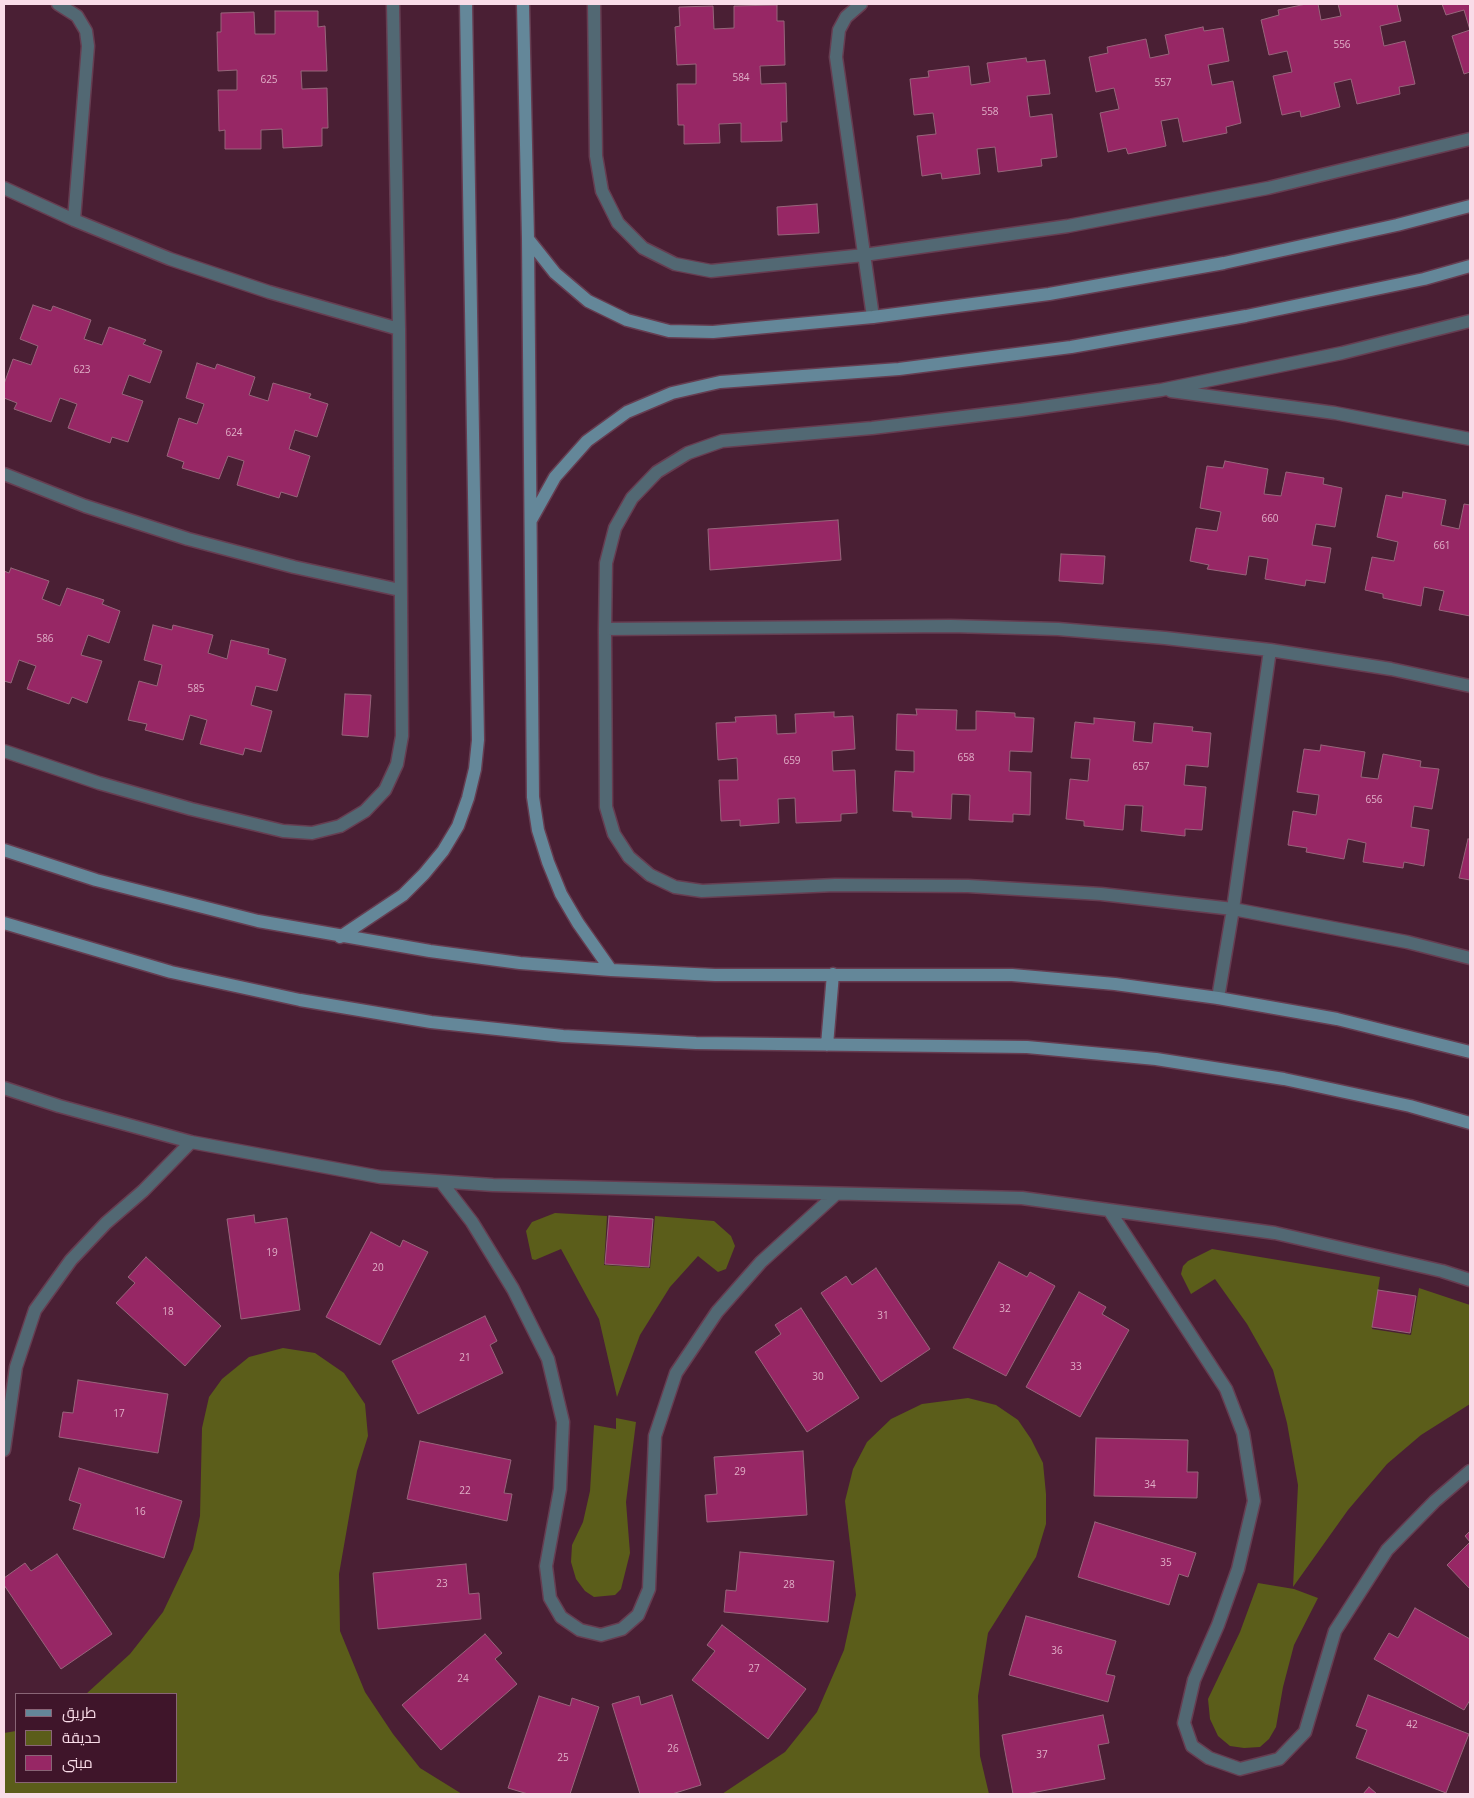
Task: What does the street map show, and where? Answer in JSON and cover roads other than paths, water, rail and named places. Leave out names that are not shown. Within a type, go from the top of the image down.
[{"type":"street","points":[[58,4],[77,16],[86,31],[88,46],[74,220]]},
{"type":"street","points":[[4,751],[108,786],[191,809],[283,831],[312,833],[340,826],[365,811],[385,790],[398,764],[402,736],[399,329],[393,4]]},
{"type":"street","points":[[340,937],[403,895],[443,851],[458,826],[468,798],[475,769],[478,740],[466,4]]},
{"type":"street","points":[[523,4],[528,240],[533,797],[538,830],[561,894],[578,923],[611,970]]},
{"type":"street","points":[[594,4],[596,156],[602,191],[618,223],[643,248],[675,264],[710,271],[864,256],[1068,226],[1258,190],[1470,139]]},
{"type":"street","points":[[861,4],[846,17],[839,30],[835,44],[873,317]]},
{"type":"street","points":[[4,188],[74,220],[170,258],[260,289],[399,329]]},
{"type":"street","points":[[528,240],[555,273],[588,301],[627,320],[669,331],[713,332],[873,317],[1049,294],[1224,263],[1397,225],[1470,206]]},
{"type":"street","points":[[531,520],[555,477],[587,441],[627,412],[672,393],[720,382],[899,369],[1071,347],[1255,314],[1424,279],[1470,266]]},
{"type":"street","points":[[1470,321],[1342,353],[1161,390],[1021,410],[872,428],[722,441],[688,453],[657,472],[632,498],[615,528],[606,563],[605,629],[606,807],[614,834],[629,857],[650,875],[675,887],[702,891],[835,885],[968,886],[1101,894],[1233,910],[1407,942],[1470,958]]},
{"type":"street","points":[[1161,390],[1335,413],[1470,439]]},
{"type":"street","points":[[4,474],[85,506],[188,539],[294,567],[400,590]]},
{"type":"street","points":[[605,629],[951,626],[1058,629],[1270,650],[1391,670],[1470,686]]},
{"type":"street","points":[[1218,998],[1233,910],[1270,650]]},
{"type":"street","points":[[4,850],[96,880],[258,921],[430,952],[520,963],[715,975],[1012,975],[1115,984],[1218,998],[1337,1019],[1470,1052]]},
{"type":"street","points":[[4,923],[170,972],[300,1000],[431,1022],[563,1036],[696,1043],[1027,1047],[1156,1059],[1284,1078],[1410,1106],[1470,1123]]},
{"type":"street","points":[[827,1045],[833,974]]},
{"type":"street","points":[[4,1088],[59,1106],[191,1142],[380,1177],[442,1183],[1022,1198],[1276,1233],[1442,1271],[1470,1280]]},
{"type":"street","points":[[4,1450],[16,1367],[35,1310],[76,1254],[106,1223],[143,1191],[191,1142]]},
{"type":"street","points":[[442,1183],[472,1222],[513,1289],[548,1359],[563,1422],[560,1488],[546,1566],[550,1598],[560,1617],[580,1630],[601,1634],[622,1629],[638,1615],[650,1589],[655,1436],[676,1373],[717,1312],[761,1262],[836,1194]]},
{"type":"street","points":[[1109,1210],[1226,1389],[1243,1433],[1254,1501],[1238,1569],[1218,1624],[1194,1680],[1184,1723],[1192,1746],[1209,1758],[1240,1769],[1280,1758],[1305,1732],[1335,1632],[1387,1550],[1435,1501],[1470,1471]]}]
